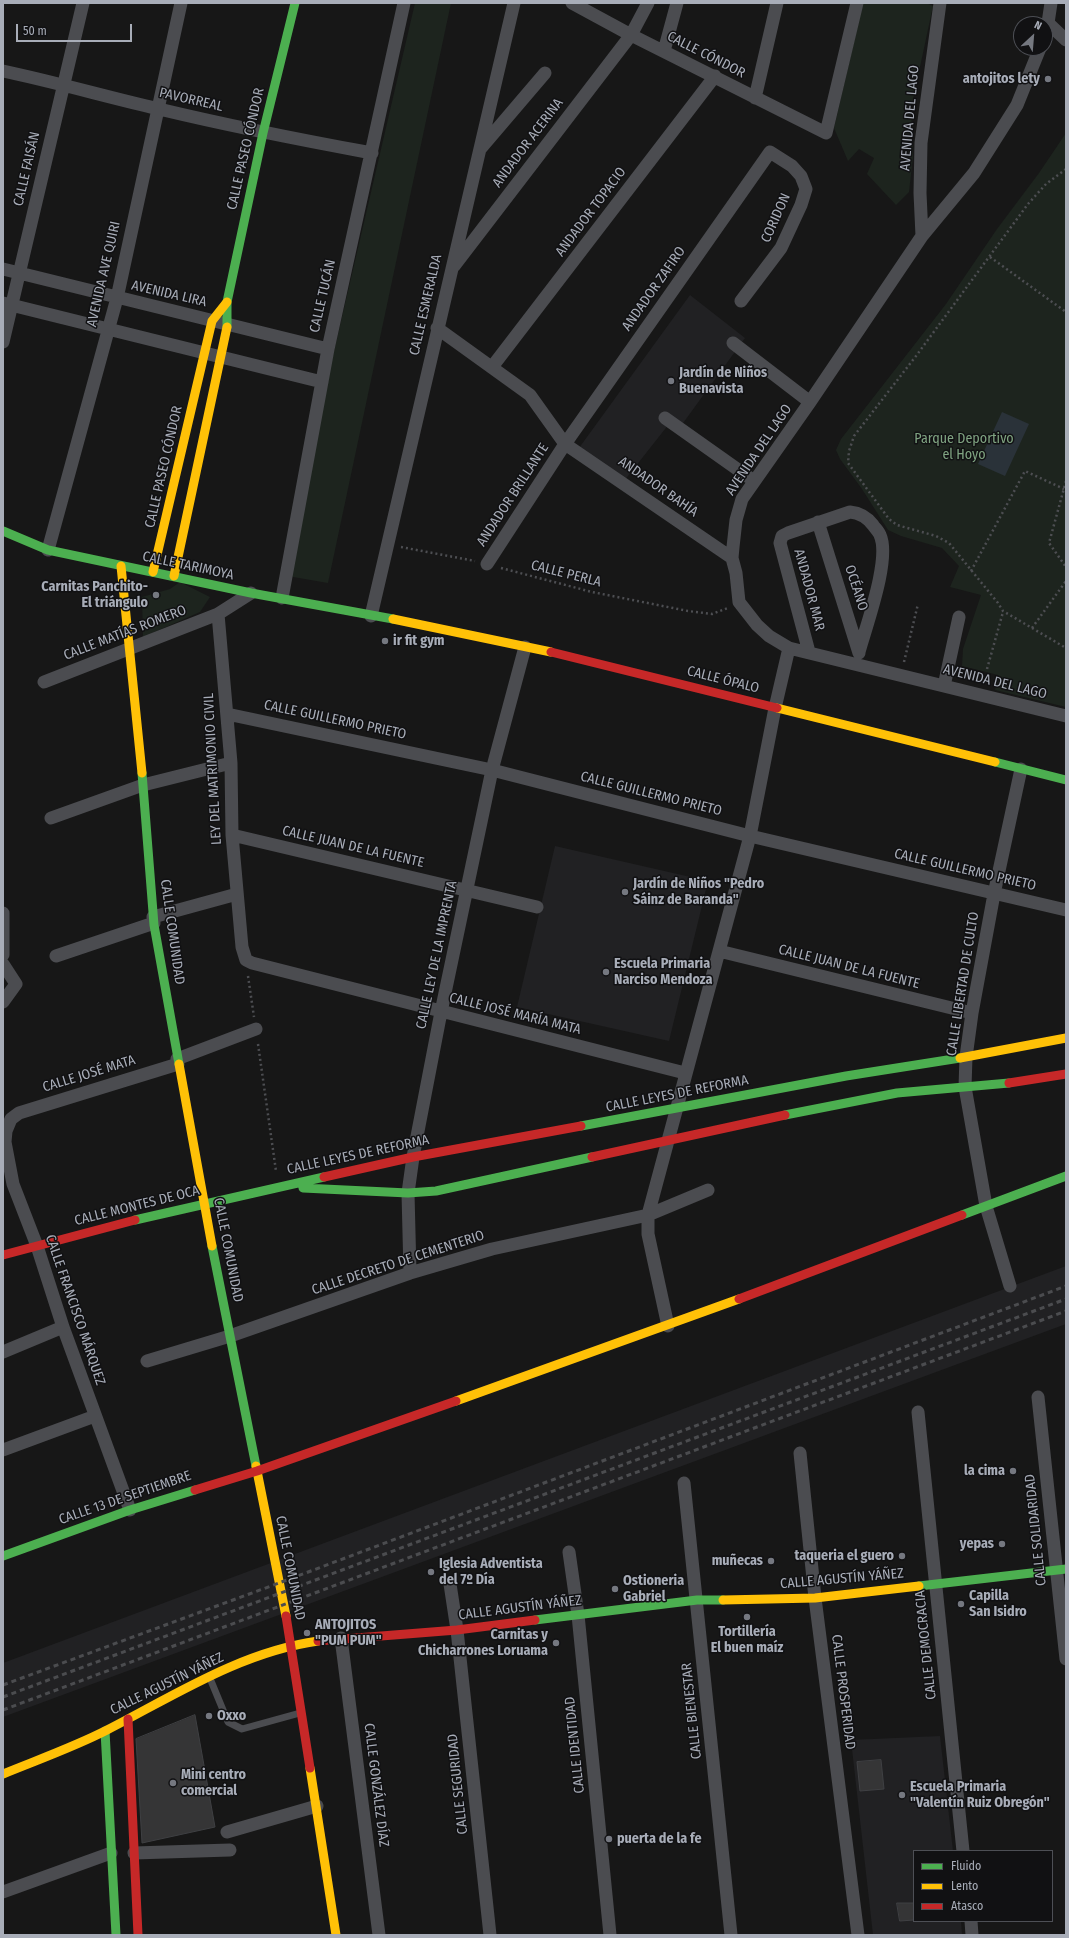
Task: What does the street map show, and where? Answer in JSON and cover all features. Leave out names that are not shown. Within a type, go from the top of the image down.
[{"type":"street","name":"CALLE FAISÁN","points":[[3,342],[7,304],[20,274],[83,3]]},
{"type":"street","name":"AVENIDA AVE QUIRI","points":[[48,550],[117,298],[181,3]]},
{"type":"street","name":"CALLE PASEO CÓNDOR","points":[[174,576],[228,324],[227,302],[263,133],[295,3]]},
{"type":"street","name":"CALLE TUCÁN","points":[[282,598],[328,349],[404,3]]},
{"type":"street","name":"CALLE ESMERALDA","points":[[371,616],[386,544],[514,3]]},
{"type":"street","name":"CALLE CÓNDOR","points":[[572,3],[592,7],[631,35],[826,133],[857,3]]},
{"type":"street","name":"ANDADOR ACERINA","points":[[451,271],[631,35],[648,3]]},
{"type":"street","points":[[664,51],[677,3]]},
{"type":"street","points":[[755,98],[777,3]]},
{"type":"street","name":"AVENIDA DEL LAGO","points":[[922,236],[920,193],[921,143],[940,3]]},
{"type":"street","points":[[1049,16],[1051,3]]},
{"type":"street","points":[[1053,32],[1066,40]]},
{"type":"street","name":"AVENIDA DEL LAGO","points":[[1037,56],[1017,105],[974,173],[922,236],[810,402],[742,499],[736,520],[732,558],[736,573],[739,602],[757,625],[769,636],[789,648],[858,658],[901,675],[1066,716]]},
{"type":"street","name":"PAVORREAL","points":[[3,71],[63,84],[157,109],[263,133],[372,153]]},
{"type":"street","points":[[479,150],[545,73]]},
{"type":"street","name":"ANDADOR TOPACIO","points":[[492,366],[715,76]]},
{"type":"street","name":"CORIDON","points":[[741,301],[781,248],[801,205],[806,189],[801,176],[792,166],[770,152]]},
{"type":"street","name":"ANDADOR ZAFIRO","points":[[565,444],[770,152]]},
{"type":"street","name":"AVENIDA LIRA","points":[[3,269],[328,349]]},
{"type":"street","name":"CALLE PASEO CÓNDOR","points":[[153,572],[212,320],[227,302]]},
{"type":"street","points":[[7,304],[322,382]]},
{"type":"street","points":[[437,328],[492,366],[530,395],[565,444]]},
{"type":"street","points":[[733,343],[810,402]]},
{"type":"street","points":[[665,418],[754,480]]},
{"type":"street","name":"ANDADOR BAHÍA","points":[[565,444],[732,558]]},
{"type":"street","name":"ANDADOR BRILLANTE","points":[[487,564],[565,444]]},
{"type":"street","points":[[818,522],[850,512],[859,513],[869,520],[881,536],[884,555],[879,582],[858,658]]},
{"type":"street","name":"ANDADOR MAR","points":[[809,652],[780,543],[782,536],[818,522]]},
{"type":"street","name":"OCÉANO","points":[[818,522],[858,658]]},
{"type":"street","name":"CALLE TARIMOYA","points":[[3,531],[48,550],[251,593],[371,616]]},
{"type":"street","name":"CALLE COMUNIDAD","points":[[120,566],[130,648],[154,920],[204,1203],[291,1645],[336,1935]]},
{"type":"street","points":[[218,614],[251,593]]},
{"type":"street","name":"CALLE MATÍAS ROMERO","points":[[44,682],[218,614]]},
{"type":"street","name":"LEY DEL MATRIMONIO CIVIL","points":[[218,614],[230,763],[232,835],[242,947],[246,960]]},
{"type":"street","name":"CALLE ÓPALO","points":[[371,616],[425,625],[525,647],[1066,780]]},
{"type":"street","points":[[944,686],[959,617]]},
{"type":"street","name":"CALLE LEY DE LA IMPRENTA","points":[[410,1273],[408,1193],[413,1157],[441,1012],[492,770],[525,647]]},
{"type":"street","points":[[668,1326],[648,1234],[648,1215],[750,836],[775,708],[789,648]]},
{"type":"street","name":"CALLE GUILLERMO PRIETO","points":[[226,714],[492,770],[750,836],[1066,910]]},
{"type":"street","points":[[50,818],[143,785],[230,763]]},
{"type":"street","name":"CALLE LIBERTAD DE CULTO","points":[[1010,1286],[986,1206],[965,1086],[966,1057],[972,1013],[994,894],[1021,769]]},
{"type":"street","name":"CALLE JUAN DE LA FUENTE","points":[[232,835],[537,907]]},
{"type":"street","points":[[56,956],[154,920],[237,894]]},
{"type":"street","points":[[3,913],[3,955]]},
{"type":"street","name":"CALLE JUAN DE LA FUENTE","points":[[719,951],[972,1013]]},
{"type":"street","name":"CALLE JOSÉ MARÍA MATA","points":[[246,960],[252,963],[441,1012],[685,1073]]},
{"type":"street","points":[[3,964],[16,984],[3,1002]]},
{"type":"street","points":[[178,1062],[256,1029]]},
{"type":"street","name":"CALLE LEYES DE REFORMA","points":[[278,1186],[413,1157],[846,1076],[966,1057],[1066,1038]]},
{"type":"street","name":"CALLE JOSÉ MATA","points":[[11,1119],[19,1113],[178,1062]]},
{"type":"street","name":"CALLE LEYES DE REFORMA","points":[[278,1186],[408,1193],[436,1191],[474,1184],[669,1139],[833,1104],[897,1093],[1009,1083],[1066,1074]]},
{"type":"street","name":"CALLE FRANCISCO MÁRQUEZ","points":[[11,1119],[6,1131],[5,1142],[8,1186],[37,1246],[63,1327],[130,1510]]},
{"type":"street","name":"CALLE 13 DE SEPTIEMBRE","points":[[3,1556],[130,1510],[257,1471],[668,1326],[1066,1176]]},
{"type":"street","name":"CALLE MONTES DE OCA","points":[[3,1255],[112,1225],[278,1186]]},
{"type":"street","name":"CALLE DECRETO DE CEMENTERIO","points":[[147,1361],[230,1336],[410,1273],[492,1249],[648,1215],[708,1190]]},
{"type":"street","points":[[3,1352],[63,1327]]},
{"type":"street","name":"CALLE SOLIDARIDAD","points":[[1038,1397],[1061,1570],[1066,1659]]},
{"type":"street","name":"CALLE DEMOCRACIA","points":[[918,1412],[963,1850]]},
{"type":"street","points":[[3,1450],[95,1416]]},
{"type":"street","name":"CALLE PROSPERIDAD","points":[[800,1453],[815,1598],[858,1935]]},
{"type":"street","name":"CALLE BIENESTAR","points":[[684,1483],[731,1935]]},
{"type":"street","name":"CALLE IDENTIDAD","points":[[569,1552],[578,1615],[610,1935]]},
{"type":"street","name":"CALLE AGUSTÍN YÁÑEZ","points":[[3,1774],[105,1731],[208,1676],[291,1645],[341,1638],[457,1630],[697,1600],[815,1598],[1061,1570]]},
{"type":"street","name":"CALLE SEGURIDAD","points":[[450,1584],[457,1630],[490,1935]]},
{"type":"street","name":"CALLE GONZÁLEZ DÍAZ","points":[[341,1638],[379,1935]]},
{"type":"street","points":[[128,1719],[138,1935]]},
{"type":"street","points":[[105,1731],[116,1935]]},
{"type":"street","points":[[227,1832],[316,1806]]},
{"type":"street","points":[[134,1853],[230,1850]]},
{"type":"street","points":[[3,1892],[111,1853]]},
{"type":"street","points":[[971,1922],[972,1935]]},
{"type":"lane","points":[[208,1676],[228,1722],[242,1729],[302,1712]]},
{"type":"path","points":[[1066,169],[1046,184],[1028,204],[916,356],[854,436],[849,451],[848,463],[888,519],[897,526],[944,540],[949,543],[1003,611],[1066,648]]},
{"type":"path","points":[[1061,172],[1066,174]]},
{"type":"path","points":[[990,257],[1066,312]]},
{"type":"path","points":[[971,571],[1026,471],[1064,489]]},
{"type":"path","points":[[1066,481],[1049,543],[1066,566]]},
{"type":"path","name":"CALLE PERLA","points":[[386,544],[487,564],[592,592],[688,611],[712,614],[739,602]]},
{"type":"path","points":[[1032,628],[1066,581]]},
{"type":"path","points":[[901,675],[918,604]]},
{"type":"path","points":[[987,669],[1003,611]]},
{"type":"path","points":[[246,960],[278,1186]]},
{"type":"shaded area","name":"Jardín de Niños Buenavista","points":[[690,295],[745,338],[678,430],[669,424],[624,481],[579,448]]},
{"type":"shaded area","points":[[1002,412],[1029,424],[1005,476],[978,464]]},
{"type":"shaded area","name":"Escuela Primaria Narciso Mendoza","points":[[555,846],[708,881],[669,1041],[517,1007]]},
{"type":"shaded area","points":[[1066,1266],[1066,1324],[3,1717],[3,1663]]},
{"type":"shaded area","name":"Escuela Primaria \"Valentín Ruiz Obregón\"","points":[[940,1736],[953,1850],[913,1850],[913,1922],[961,1922],[962,1935],[873,1935],[851,1740]]},
{"type":"green space","points":[[415,3],[451,3],[328,583],[282,575]]},
{"type":"green space","points":[[863,3],[926,3],[933,6],[911,109],[913,156],[909,192],[896,205],[867,174],[874,158],[859,149],[848,161],[834,128]]},
{"type":"green space","name":"Parque Deportivo el Hoyo","points":[[1066,133],[1066,707],[995,690],[998,675],[962,666],[963,649],[981,595],[950,587],[959,566],[942,548],[901,536],[888,530],[862,489],[840,459],[836,450],[841,439],[946,304],[997,229],[1039,173]]},
{"type":"green space","points":[[180,582],[210,597],[200,612],[143,637],[142,597],[170,589]]},
{"type":"building","name":"Mini centro comercial","points":[[195,1715],[215,1827],[142,1843],[136,1739]]},
{"type":"building","points":[[881,1760],[884,1789],[860,1791],[857,1762]]},
{"type":"building","points":[[897,1903],[913,1903],[913,1920],[900,1921]]},
{"type":"railway","points":[[3,1685],[279,1583],[1066,1286]]},
{"type":"railway","points":[[3,1697],[1066,1299]]},
{"type":"railway","points":[[3,1710],[1066,1311]]},
{"type":"traffic: fast","points":[[227,327],[227,302],[263,133],[295,3]]},
{"type":"traffic: fast","points":[[3,531],[48,550],[251,593],[393,619]]},
{"type":"traffic: fast","points":[[995,762],[1066,780]]},
{"type":"traffic: fast","points":[[142,773],[154,925],[179,1064]]},
{"type":"traffic: fast","points":[[581,1126],[846,1076],[960,1058]]},
{"type":"traffic: fast","points":[[785,1115],[897,1093],[1009,1083]]},
{"type":"traffic: fast","points":[[303,1188],[408,1193],[436,1191],[592,1157]]},
{"type":"traffic: fast","points":[[962,1215],[1066,1176]]},
{"type":"traffic: fast","points":[[135,1220],[324,1177]]},
{"type":"traffic: fast","points":[[212,1246],[256,1466]]},
{"type":"traffic: fast","points":[[3,1556],[130,1510],[195,1490]]},
{"type":"traffic: fast","points":[[919,1586],[1066,1569]]},
{"type":"traffic: fast","points":[[535,1620],[697,1600],[723,1600]]},
{"type":"traffic: fast","points":[[105,1731],[116,1935]]},
{"type":"traffic: slow","points":[[153,572],[212,321],[227,302]]},
{"type":"traffic: slow","points":[[174,576],[227,327]]},
{"type":"traffic: slow","points":[[121,566],[142,773]]},
{"type":"traffic: slow","points":[[393,619],[551,652]]},
{"type":"traffic: slow","points":[[777,708],[995,762]]},
{"type":"traffic: slow","points":[[960,1058],[1066,1038]]},
{"type":"traffic: slow","points":[[179,1064],[212,1246]]},
{"type":"traffic: slow","points":[[456,1401],[739,1299]]},
{"type":"traffic: slow","points":[[256,1466],[286,1616]]},
{"type":"traffic: slow","points":[[723,1600],[815,1598],[919,1586]]},
{"type":"traffic: slow","points":[[3,1774],[69,1748],[107,1730],[183,1689],[235,1665],[262,1655],[318,1641]]},
{"type":"traffic: slow","points":[[310,1768],[336,1935]]},
{"type":"traffic: jam","points":[[551,652],[777,708]]},
{"type":"traffic: jam","points":[[1009,1083],[1066,1074]]},
{"type":"traffic: jam","points":[[592,1157],[785,1115]]},
{"type":"traffic: jam","points":[[324,1177],[413,1157],[581,1126]]},
{"type":"traffic: jam","points":[[739,1299],[962,1215]]},
{"type":"traffic: jam","points":[[3,1255],[135,1220]]},
{"type":"traffic: jam","points":[[195,1490],[257,1471],[456,1401]]},
{"type":"traffic: jam","points":[[286,1616],[310,1768]]},
{"type":"traffic: jam","points":[[318,1641],[457,1630],[535,1620]]},
{"type":"traffic: jam","points":[[128,1719],[138,1935]]},
{"type":"place","name":"antojitos lety","points":[[1048,79]]},
{"type":"place","name":"Jardín de Niños Buenavista","points":[[671,381]]},
{"type":"place","name":"Carnitas Panchito- El triángulo","points":[[156,595]]},
{"type":"place","name":"ir fit gym","points":[[385,641]]},
{"type":"place","name":"Jardín de Niños \"Pedro Sáinz de Baranda\"","points":[[625,892]]},
{"type":"place","name":"Escuela Primaria Narciso Mendoza","points":[[606,972]]},
{"type":"place","name":"la cima","points":[[1013,1471]]},
{"type":"place","name":"yepas","points":[[1002,1544]]},
{"type":"place","name":"taqueria el guero","points":[[902,1556]]},
{"type":"place","name":"muñecas","points":[[771,1561]]},
{"type":"place","name":"Iglesia Adventista del 7º Día","points":[[431,1572]]},
{"type":"place","name":"Ostioneria Gabriel","points":[[615,1589]]},
{"type":"place","name":"Capilla San Isidro","points":[[961,1604]]},
{"type":"place","name":"Tortillería El buen maíz","points":[[747,1617]]},
{"type":"place","name":"ANTOJITOS \"PUM PUM\"","points":[[307,1633]]},
{"type":"place","name":"Carnitas y Chicharrones Loruama","points":[[556,1643]]},
{"type":"place","name":"Oxxo","points":[[209,1716]]},
{"type":"place","name":"Mini centro comercial","points":[[173,1783]]},
{"type":"place","name":"Escuela Primaria \"Valentín Ruiz Obregón\"","points":[[902,1795]]},
{"type":"place","name":"puerta de la fe","points":[[609,1839]]}]
